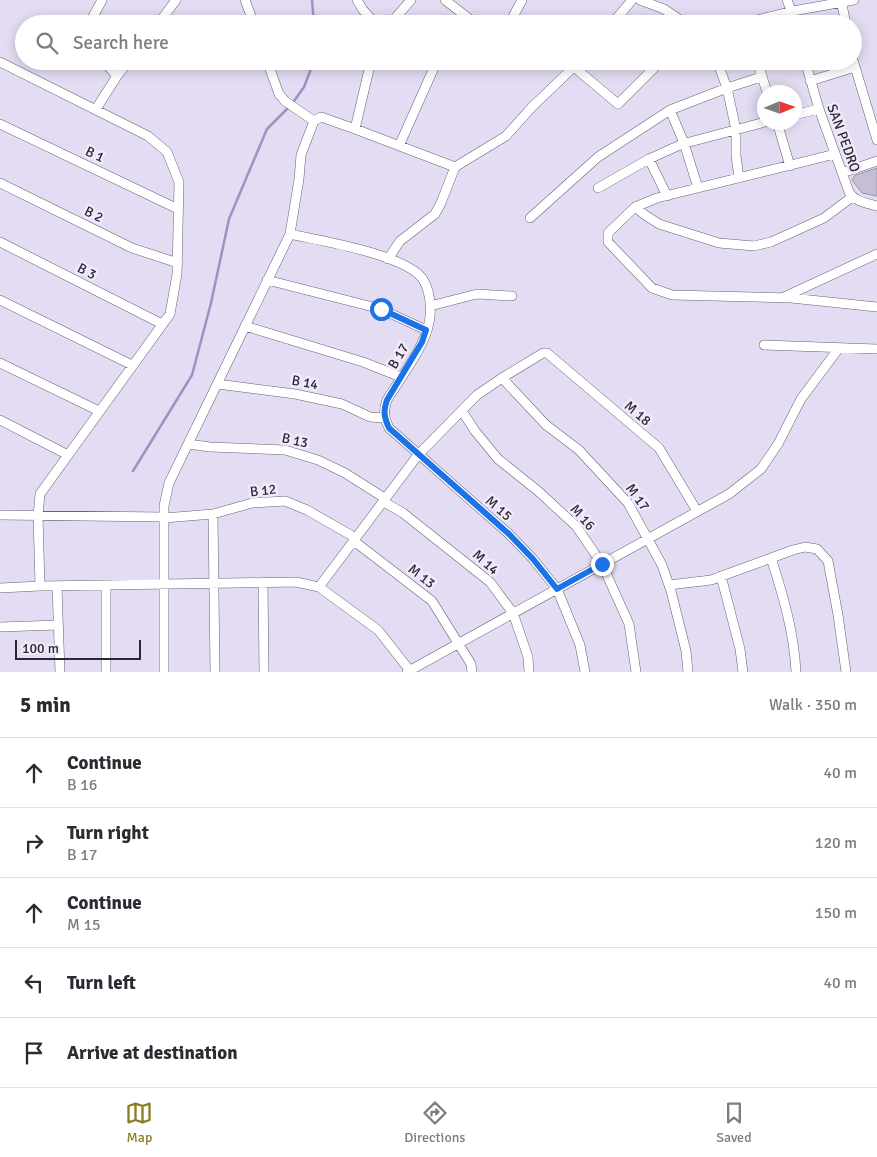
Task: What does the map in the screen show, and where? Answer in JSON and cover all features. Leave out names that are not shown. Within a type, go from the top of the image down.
[{"type":"street","points":[[94,15],[102,0]]},
{"type":"street","points":[[165,15],[176,0]]},
{"type":"street","points":[[245,0],[251,15]]},
{"type":"street","points":[[358,0],[368,15]]},
{"type":"street","points":[[398,15],[411,0]]},
{"type":"street","points":[[445,0],[462,15]]},
{"type":"street","points":[[514,15],[522,0]]},
{"type":"street","points":[[620,15],[632,0]]},
{"type":"street","points":[[640,0],[664,9],[673,15]]},
{"type":"street","points":[[787,0],[793,15]]},
{"type":"street","points":[[776,15],[854,0]]},
{"type":"street","points":[[841,1],[844,15]]},
{"type":"street","points":[[0,62],[15,69]]},
{"type":"street","points":[[16,70],[148,136],[166,152],[179,182],[178,263],[170,314],[40,494],[38,516],[40,586]]},
{"type":"street","points":[[111,70],[117,76]]},
{"type":"street","points":[[96,109],[122,70]]},
{"type":"street","points":[[271,70],[285,102],[314,121]]},
{"type":"street","points":[[355,128],[369,70]]},
{"type":"street","points":[[399,146],[433,70]]},
{"type":"street","points":[[388,259],[400,240],[435,214],[455,167],[506,136],[532,107],[571,70]]},
{"type":"street","points":[[583,70],[618,104],[652,70]]},
{"type":"street","points":[[720,70],[727,88],[736,130],[736,156],[739,178]]},
{"type":"street","points":[[759,70],[764,85]]},
{"type":"street","name":"SAN PEDRO","points":[[807,70],[818,109],[852,197]]},
{"type":"street","points":[[810,81],[838,70]]},
{"type":"street","points":[[856,70],[877,140]]},
{"type":"street","points":[[530,218],[598,156],[670,110],[761,77]]},
{"type":"street","points":[[802,113],[818,109]]},
{"type":"street","points":[[670,110],[684,143],[698,188]]},
{"type":"street","points":[[164,672],[164,506],[169,483],[290,234],[299,179],[300,155],[314,121],[321,117],[355,128],[455,167]]},
{"type":"street","name":"B 1","points":[[0,124],[178,209]]},
{"type":"street","points":[[598,188],[649,159],[684,143],[757,124]]},
{"type":"street","points":[[779,130],[790,166]]},
{"type":"street","points":[[834,154],[666,196],[635,207],[608,233],[608,242],[652,288],[672,295],[781,298],[877,307]]},
{"type":"street","points":[[649,159],[666,196]]},
{"type":"street","points":[[842,173],[877,161]]},
{"type":"street","name":"B 2","points":[[0,183],[132,248],[178,263]]},
{"type":"street","points":[[635,207],[659,224],[719,243],[754,246],[772,242],[824,218],[852,197],[877,206]]},
{"type":"street","name":"B 17","points":[[290,234],[365,250],[412,268],[423,279],[428,292],[430,306],[429,323],[422,342],[387,400],[384,410],[385,418]]},
{"type":"street","name":"B 3","points":[[0,242],[162,324]]},
{"type":"street","points":[[781,298],[877,254]]},
{"type":"street","points":[[267,280],[381,309],[426,330]]},
{"type":"street","points":[[430,306],[477,294],[512,296]]},
{"type":"street","points":[[0,300],[132,365]]},
{"type":"street","points":[[245,326],[363,362],[401,377]]},
{"type":"street","points":[[764,345],[877,349]]},
{"type":"street","points":[[0,588],[296,582],[319,587],[378,630],[410,672],[729,494],[761,469],[778,444],[801,400],[839,348]]},
{"type":"street","name":"M 18","points":[[502,378],[543,353],[547,353],[658,448],[697,511]]},
{"type":"street","points":[[0,363],[99,411]]},
{"type":"street","points":[[319,587],[418,456],[477,395],[502,378]]},
{"type":"street","name":"M 17","points":[[502,378],[546,425],[580,450],[628,503],[662,565],[686,651],[688,672]]},
{"type":"street","name":"B 14","points":[[217,384],[295,394],[342,404],[370,417],[385,418]]},
{"type":"street","name":"M 16","points":[[462,410],[498,459],[576,526],[602,564],[629,624],[636,672]]},
{"type":"street","points":[[385,418],[389,428],[418,456]]},
{"type":"street","points":[[0,420],[68,455]]},
{"type":"street","name":"B 13","points":[[188,444],[210,447],[285,450],[318,460],[345,473],[385,500]]},
{"type":"street","name":"M 15","points":[[418,456],[509,534],[533,559],[557,589],[580,645],[585,672]]},
{"type":"street","name":"M 14","points":[[385,500],[490,582],[513,613],[528,656],[530,672]]},
{"type":"street","name":"B 12","points":[[0,516],[164,517],[214,514],[252,504],[285,501],[307,510],[355,540]]},
{"type":"street","points":[[214,514],[215,672]]},
{"type":"street","name":"M 13","points":[[355,540],[432,601],[471,664],[472,672]]},
{"type":"street","points":[[669,585],[711,580],[805,548],[817,549],[828,561],[846,672]]},
{"type":"street","points":[[771,558],[788,612],[796,672]]},
{"type":"street","points":[[720,576],[740,649],[743,672]]},
{"type":"street","points":[[263,582],[264,672]]},
{"type":"street","points":[[106,585],[106,672]]},
{"type":"street","points":[[58,586],[60,672]]},
{"type":"street","points":[[0,626],[58,625]]},
{"type":"building","points":[[877,168],[877,196],[862,193],[852,180],[855,175]]},
{"type":"waterway","points":[[312,0],[313,15]]},
{"type":"waterway","points":[[292,104],[304,87],[311,70]]},
{"type":"waterway","points":[[133,471],[192,375],[211,303],[229,219],[267,129],[288,108]]},
{"type":"route","points":[[381,309],[426,330],[422,342],[387,400],[384,410],[389,428],[418,456],[509,534],[533,559],[557,589],[602,564]]}]
